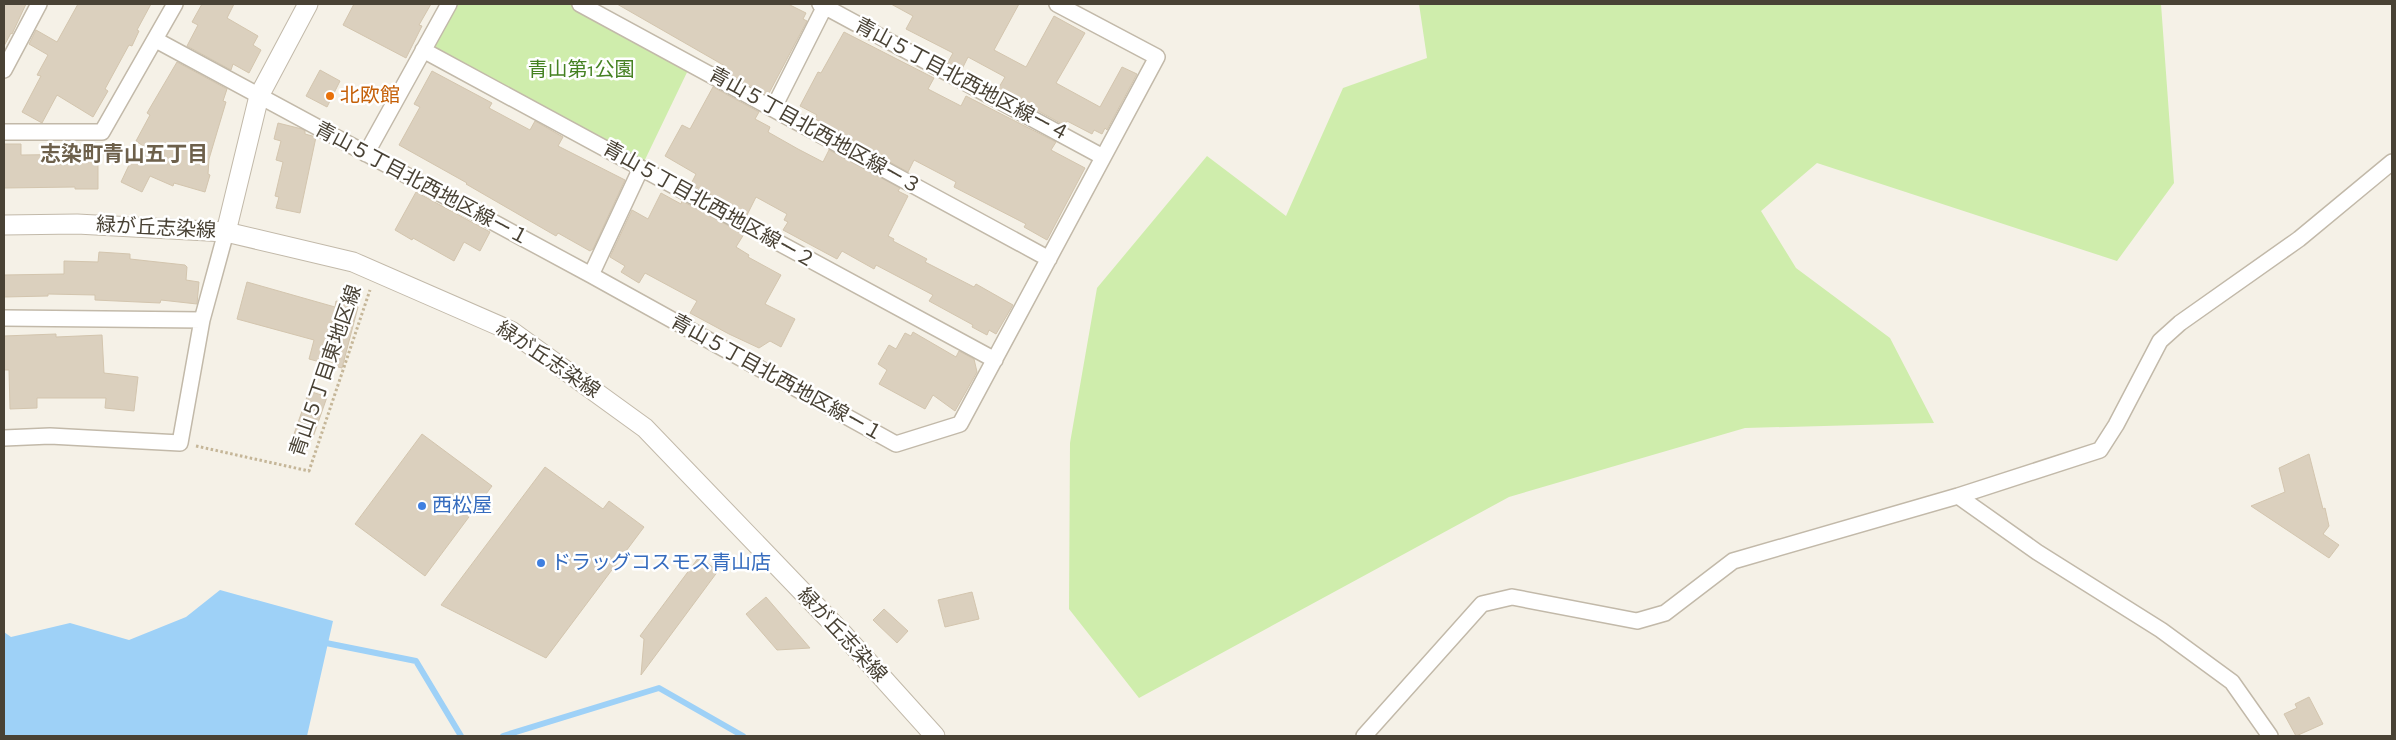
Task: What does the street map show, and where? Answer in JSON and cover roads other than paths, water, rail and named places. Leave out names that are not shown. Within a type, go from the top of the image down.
[{"type":"street","points":[[4,70],[39,4]]},
{"type":"street","points":[[4,132],[102,132],[175,4]]},
{"type":"street","points":[[4,438],[50,436],[180,443],[202,320],[226,232],[259,96],[308,4]]},
{"type":"street","points":[[366,154],[449,4]]},
{"type":"street","name":"青山５丁目北西地区線ー３","points":[[580,4],[1049,259]]},
{"type":"street","name":"青山５丁目北西地区線ー１","points":[[156,40],[590,275],[896,444],[960,424],[1157,57],[1057,4]]},
{"type":"street","points":[[773,109],[823,5]]},
{"type":"street","name":"青山５丁目北西地区線ー４","points":[[823,5],[1104,157]]},
{"type":"street","name":"青山５丁目北西地区線ー２","points":[[423,50],[995,360]]},
{"type":"street","points":[[1364,736],[1482,604],[1512,597],[1637,620],[1665,613],[1733,561],[1958,496],[2100,450],[2116,425],[2160,341],[2180,323],[2299,239],[2392,162]]},
{"type":"street","points":[[590,275],[640,168]]},
{"type":"street","name":"緑が丘志染線","points":[[4,224],[77,224],[226,232],[353,262],[511,331],[645,428],[843,634],[935,736]]},
{"type":"street","points":[[4,318],[202,320]]},
{"type":"street","points":[[1958,496],[2037,552],[2161,630],[2232,682],[2270,736]]},
{"type":"water","points":[[220,590],[333,621],[307,736],[4,736],[4,632],[11,637],[70,623],[129,640],[186,617]]},
{"type":"waterway","points":[[321,642],[416,661],[461,736]]},
{"type":"waterway","points":[[503,736],[659,688],[743,736]]},
{"type":"place","name":"北欧館","points":[[330,96]]},
{"type":"place","name":"西松屋","points":[[422,506]]},
{"type":"place","name":"ドラッグコスモス青山店","points":[[541,563]]},
{"type":"district","name":"志染町青山五丁目","points":[[124,154]]},
{"type":"park label","name":"青山第1公園","points":[[581,70]]}]
